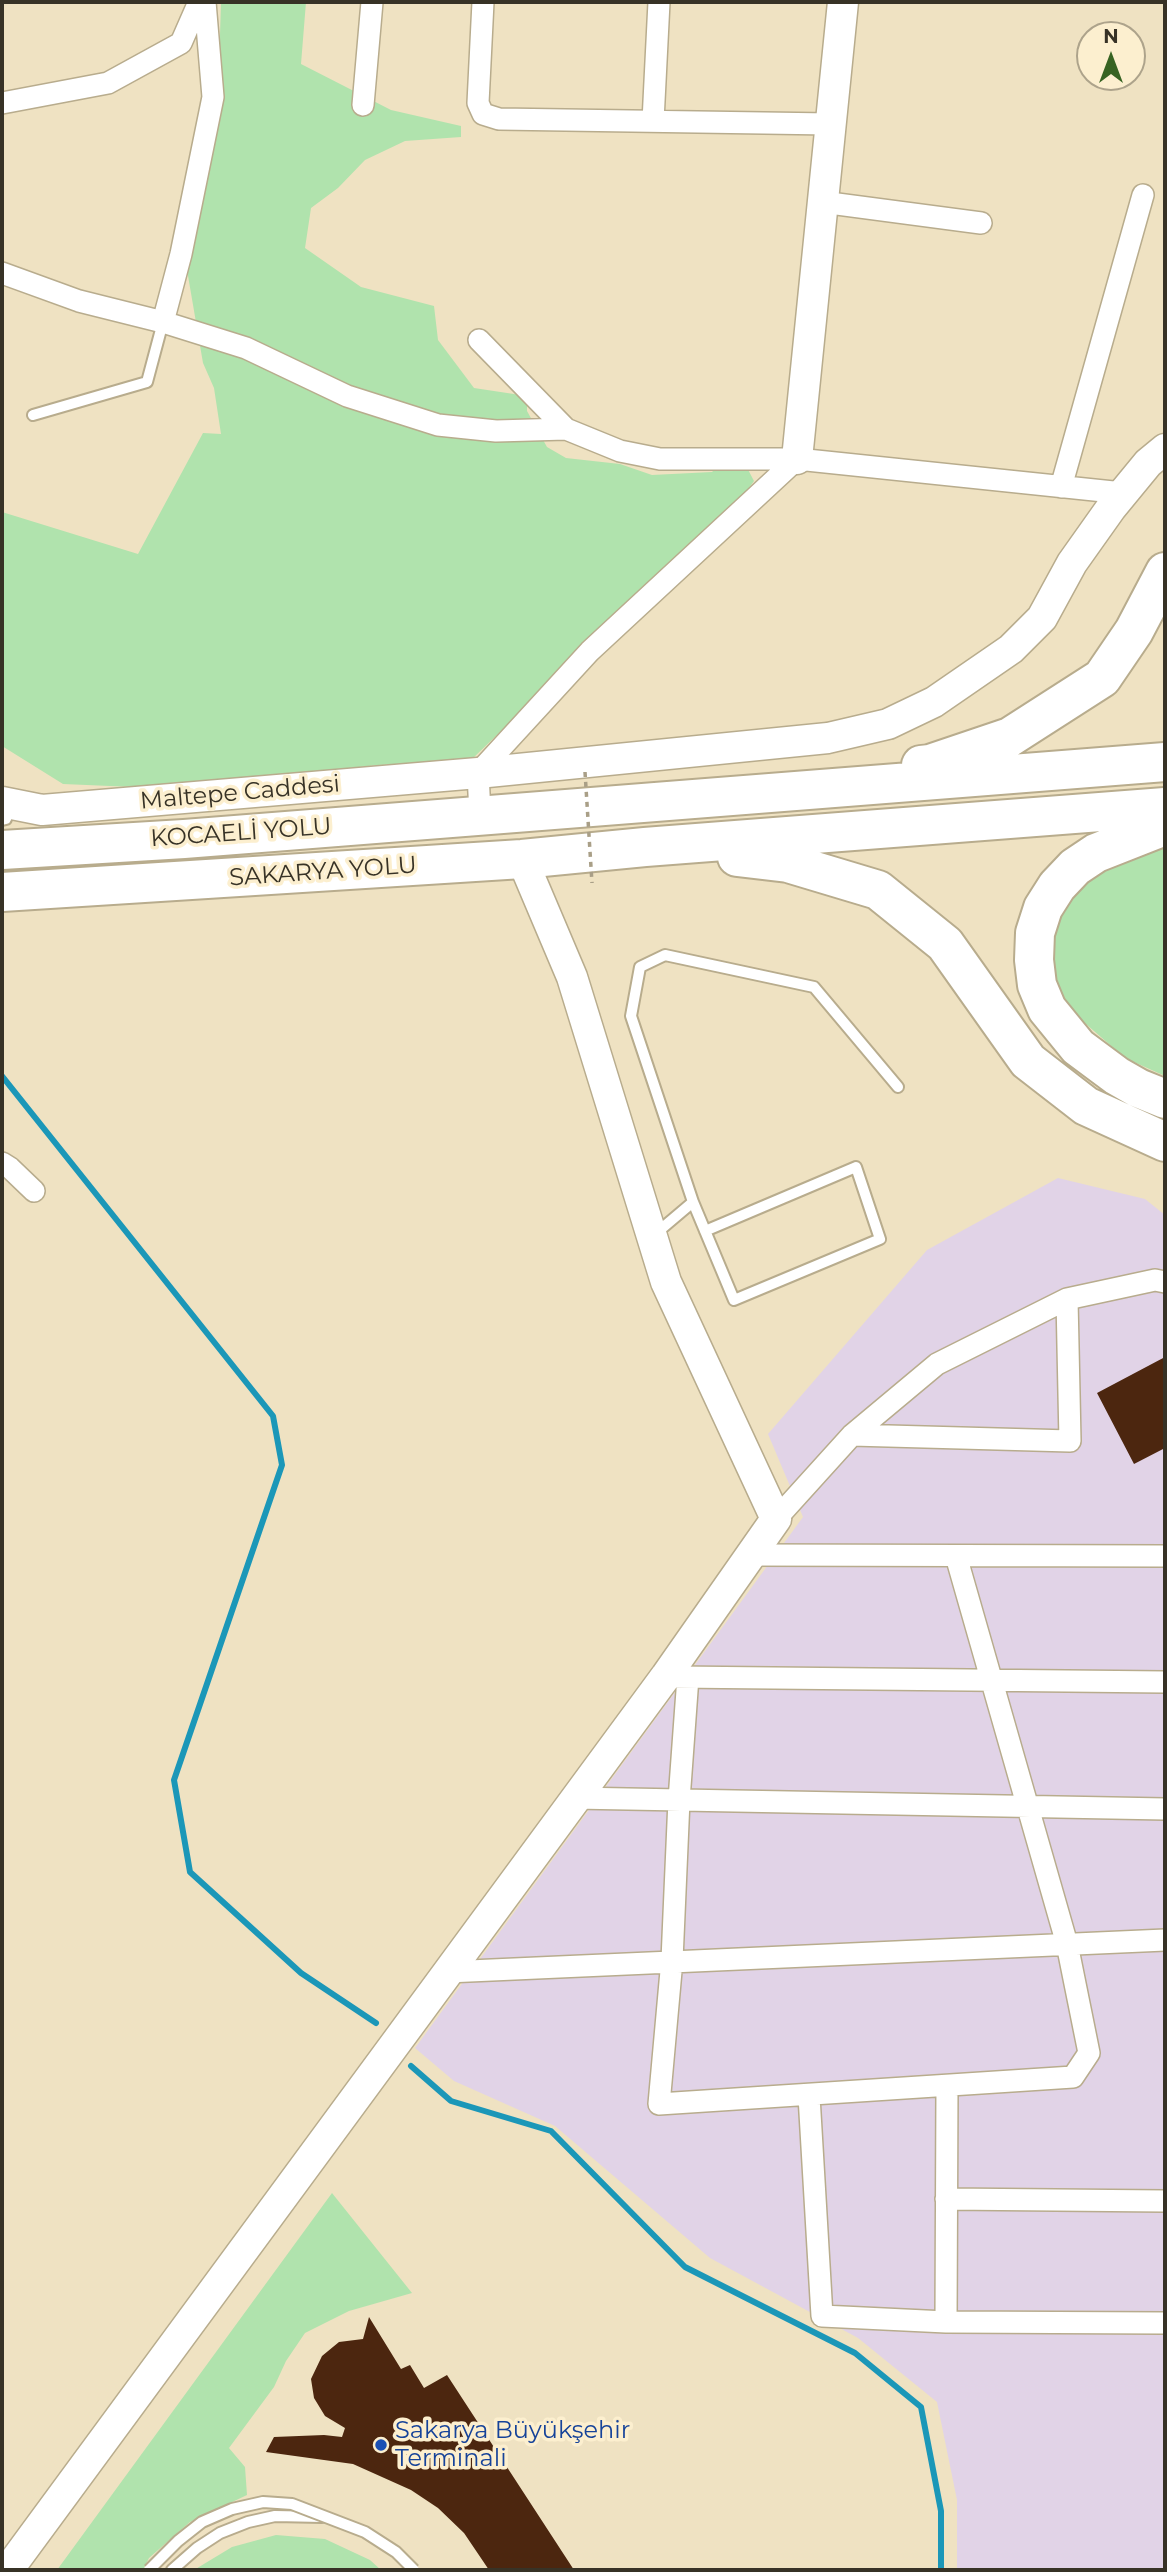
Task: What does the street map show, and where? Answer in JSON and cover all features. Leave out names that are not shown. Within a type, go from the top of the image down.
[{"type":"highway","points":[[480,814],[930,764],[1010,737],[1102,678],[1134,631],[1165,572]]},
{"type":"highway","points":[[480,814],[1165,762]]},
{"type":"highway","points":[[645,847],[1165,807]]},
{"type":"highway","name":"KOCAELİ YOLU","points":[[2,850],[480,814]]},
{"type":"highway","points":[[1165,826],[1096,853],[1075,867],[1057,886],[1043,908],[1035,933],[1034,960],[1037,985],[1047,1009],[1078,1047],[1117,1076],[1138,1088],[1165,1098]]},
{"type":"highway","points":[[645,847],[788,863],[878,890],[945,943],[1028,1060],[1086,1106],[1165,1142]]},
{"type":"highway","name":"SAKARYA YOLU","points":[[2,892],[522,859],[645,847]]},
{"type":"street","points":[[2,103],[108,83],[181,43],[202,2]]},
{"type":"street","points":[[163,322],[181,254],[213,97],[202,2]]},
{"type":"street","points":[[363,105],[372,2]]},
{"type":"street","points":[[483,2],[478,103],[483,114],[499,119],[830,124]]},
{"type":"street","points":[[653,121],[659,2]]},
{"type":"street","points":[[480,814],[478,773],[590,652],[797,459],[843,2]]},
{"type":"street","points":[[1061,487],[1143,195]]},
{"type":"street","points":[[821,202],[981,223]]},
{"type":"street","points":[[2,273],[79,302],[163,322],[246,348],[347,396],[438,425],[496,431],[566,429]]},
{"type":"street","points":[[479,340],[566,429],[620,451],[660,459],[797,459],[1123,494]]},
{"type":"street","name":"Maltepe Caddesi","points":[[5,809],[42,810],[478,773],[828,738],[888,724],[934,702],[1011,649],[1041,618],[1072,563],[1123,494],[1148,463],[1165,449]]},
{"type":"street","points":[[522,859],[572,977],[666,1282],[776,1519]]},
{"type":"street","points":[[2,1163],[34,1191]]},
{"type":"street","points":[[5,2570],[574,1798],[677,1677],[776,1519],[852,1435],[937,1364],[1067,1299],[1155,1280],[1165,1283]]},
{"type":"street","points":[[852,1435],[1070,1441],[1067,1299]]},
{"type":"street","points":[[752,1555],[1165,1556]]},
{"type":"street","points":[[677,1677],[679,1800],[672,1960],[659,2104],[1073,2077],[1089,2053],[1067,1944],[956,1556]]},
{"type":"street","points":[[677,1677],[1165,1682]]},
{"type":"street","points":[[574,1798],[1165,1809]]},
{"type":"street","points":[[447,1972],[1165,1940]]},
{"type":"street","points":[[946,2322],[947,2086]]},
{"type":"street","points":[[809,2096],[822,2316],[946,2322],[1165,2323]]},
{"type":"street","points":[[946,2199],[1165,2201]]},
{"type":"lane","points":[[33,415],[147,382],[163,322]]},
{"type":"lane","points":[[705,1231],[856,1167],[880,1239],[734,1300],[705,1231],[693,1202],[631,1016],[640,967],[665,955],[814,987],[898,1087]]},
{"type":"lane","points":[[652,1237],[693,1202]]},
{"type":"lane","points":[[149,2570],[202,2522],[232,2509],[264,2502],[292,2504],[365,2532],[396,2552],[414,2570]]},
{"type":"lane","points":[[172,2570],[197,2548],[220,2533],[248,2522],[275,2516],[304,2515],[357,2526],[401,2552],[421,2570]]},
{"type":"path","points":[[585,772],[592,883]]},
{"type":"shaded area","points":[[1058,1178],[1145,1199],[1165,1215],[1165,2570],[957,2570],[957,2500],[937,2402],[858,2338],[710,2258],[555,2126],[454,2081],[415,2048],[803,1517],[768,1434],[927,1250]]},
{"type":"green space","points":[[221,2],[306,2],[301,64],[391,110],[461,126],[461,137],[405,141],[365,160],[338,188],[311,208],[305,248],[361,287],[434,306],[438,340],[474,388],[527,396],[527,411],[547,447],[566,458],[620,464],[652,475],[712,472],[721,463],[744,462],[754,481],[741,499],[470,761],[378,765],[157,788],[63,784],[2,746],[2,512],[138,554],[203,433],[221,434],[214,388],[203,363],[187,270],[219,67]]},
{"type":"green space","points":[[1165,835],[1165,1076],[1125,1058],[1063,1004],[1044,947],[1067,893],[1112,861]]},
{"type":"green space","points":[[332,2193],[412,2293],[349,2311],[305,2333],[286,2361],[274,2387],[229,2448],[245,2467],[247,2495],[190,2522],[149,2558],[143,2570],[57,2570]]},
{"type":"green space","points":[[276,2535],[325,2539],[370,2560],[381,2570],[194,2570],[232,2547]]},
{"type":"building","points":[[1165,1357],[1165,1448],[1134,1464],[1097,1393]]},
{"type":"building","name":"Sakarya Büyükşehir Terminali","points":[[369,2317],[401,2369],[410,2365],[424,2388],[447,2375],[574,2570],[489,2570],[464,2533],[438,2508],[411,2490],[353,2464],[266,2452],[274,2437],[342,2437],[345,2428],[325,2416],[314,2398],[311,2379],[322,2356],[339,2342],[363,2339]]},
{"type":"waterway","points":[[2,1076],[273,1416],[282,1465],[174,1780],[190,1872],[301,1973],[376,2023]]},
{"type":"waterway","points":[[411,2066],[451,2101],[551,2131],[685,2267],[855,2353],[921,2407],[941,2511],[941,2570]]},
{"type":"place","name":"Sakarya Büyükşehir Terminali","points":[[381,2445]]}]
